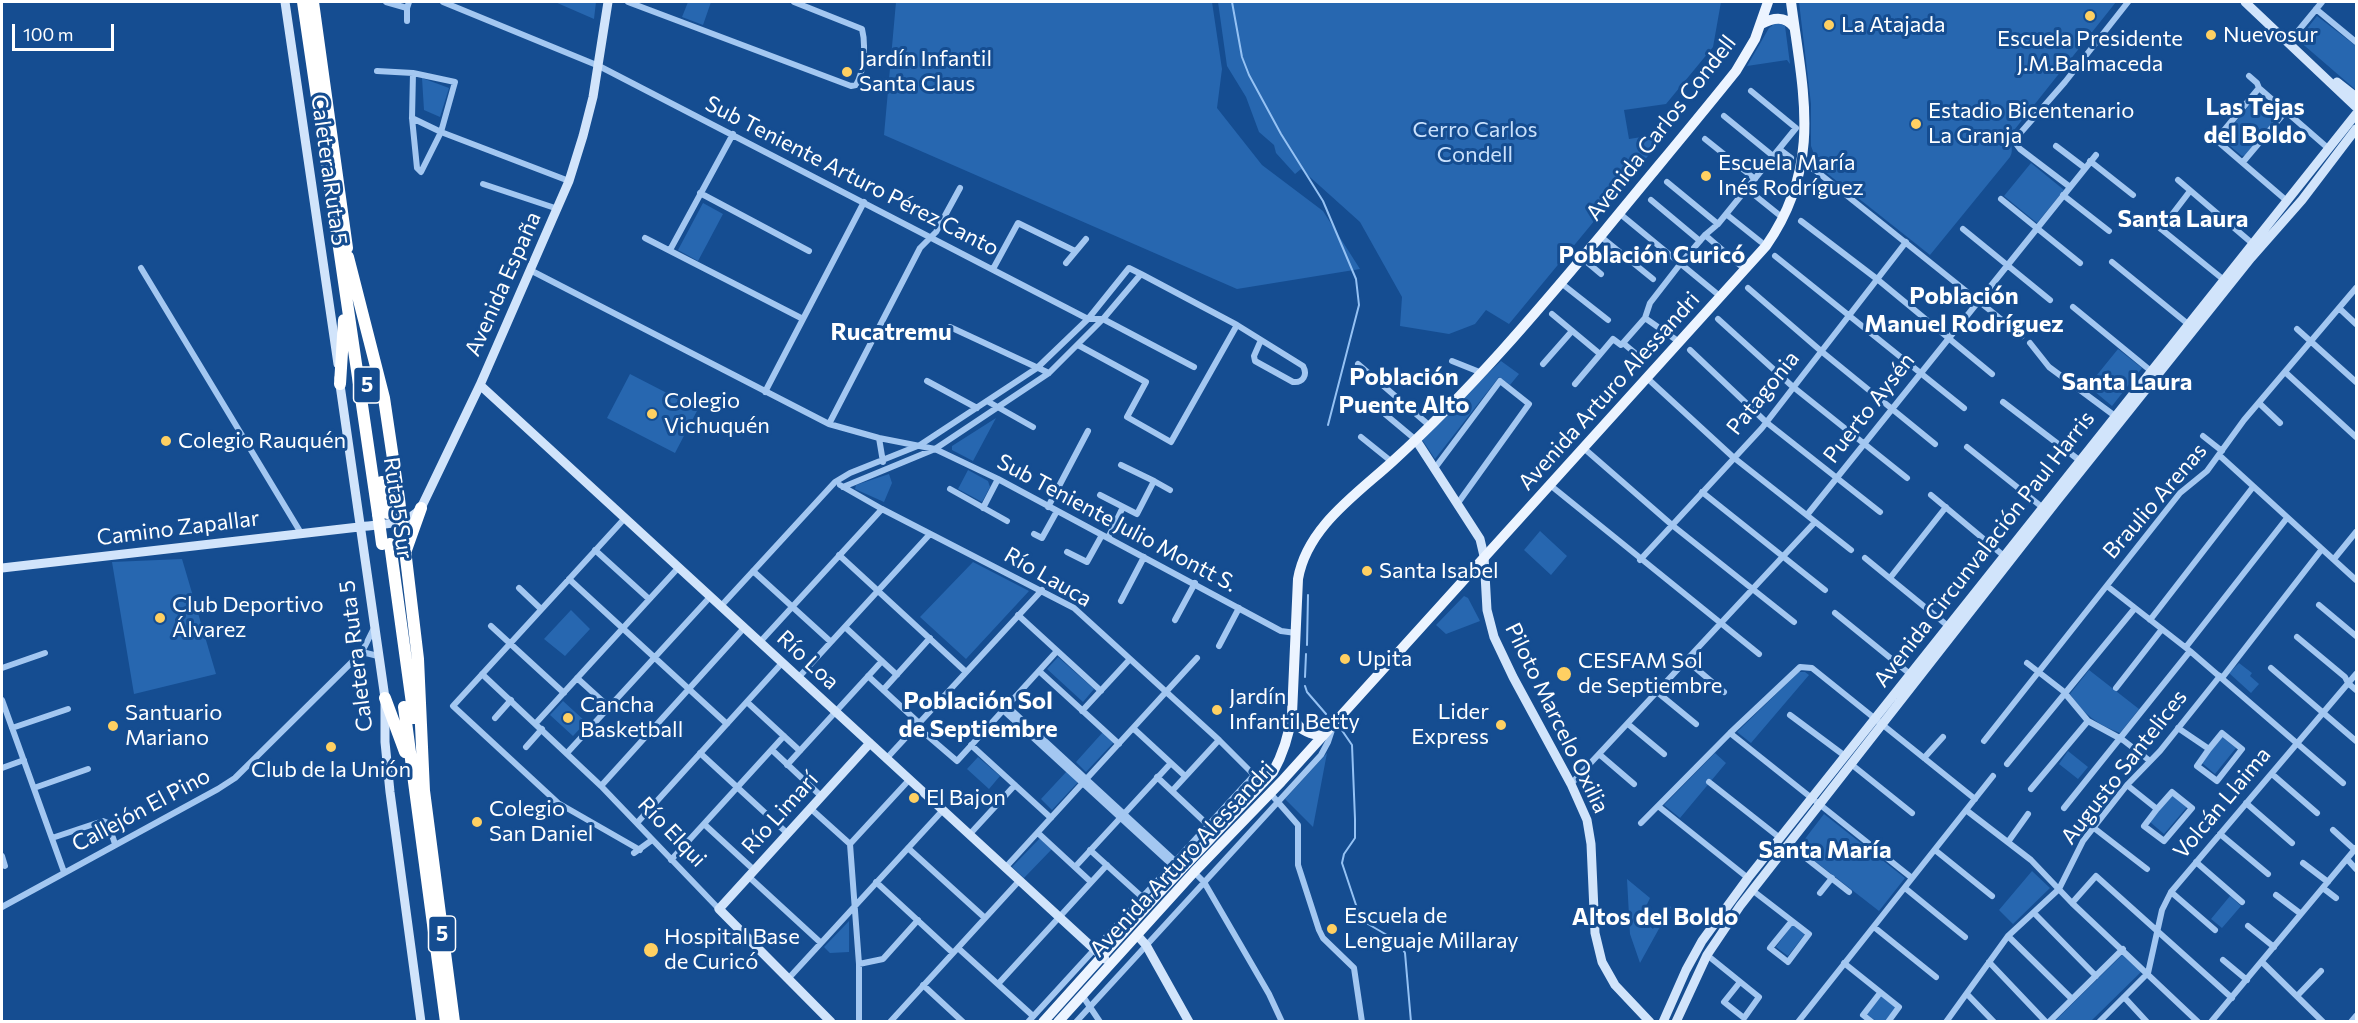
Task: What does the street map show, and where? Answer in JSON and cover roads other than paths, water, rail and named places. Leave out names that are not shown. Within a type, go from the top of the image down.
[{"type":"highway","name":"Ruta 5 Sur","points":[[303,2],[345,261],[382,514],[446,1022]]},
{"type":"highway","name":"Ruta 5 Sur","points":[[313,2],[345,261]]},
{"type":"highway","points":[[340,384],[345,261]]},
{"type":"highway","points":[[345,261],[384,398],[406,551],[419,678],[424,791]]},
{"type":"highway","points":[[399,499],[411,505],[422,504],[406,551]]},
{"type":"highway","name":"Ruta 5 Sur","points":[[386,544],[424,791],[454,1022]]},
{"type":"highway","points":[[385,698],[413,770]]},
{"type":"main road","name":"Caletera Ruta 5","points":[[285,2],[385,698],[388,773],[421,1022]]},
{"type":"main road","name":"Avenida España","points":[[422,504],[480,385],[569,181],[583,136],[599,66],[608,2]]},
{"type":"main road","name":"Avenida Carlos Condell","points":[[1272,772],[1285,746],[1292,714],[1298,579],[1306,550],[1319,531],[1353,497],[1416,440],[1483,373],[1582,258],[1736,71],[1761,24],[1768,2]]},
{"type":"main road","name":"Avenida Arturo Alessandri","points":[[1058,1022],[1082,995],[1102,957],[1137,935],[1194,872],[1273,797],[1321,736],[1721,297],[1759,254],[1777,229],[1792,199],[1802,164],[1806,120],[1791,2]]},
{"type":"main road","points":[[2247,2],[2356,107]]},
{"type":"main road","points":[[1761,24],[1781,18],[1790,22],[1794,27]]},
{"type":"main road","points":[[2320,70],[2356,97]]},
{"type":"main road","name":"Avenida Circunvalación Paul Harris","points":[[1879,721],[1910,674],[2356,114]]},
{"type":"main road","name":"Avenida Circunvalación Paul Harris","points":[[1676,1021],[1707,955],[1811,798],[1848,760],[2252,258],[2302,200],[2356,129]]},
{"type":"main road","name":"Río Loa","points":[[480,385],[1102,957]]},
{"type":"main road","name":"Piloto Marcelo Oxilia","points":[[1416,440],[1477,533],[1484,556],[1487,610],[1494,637],[1584,813],[1590,835],[1595,933],[1599,954],[1615,985],[1650,1022]]},
{"type":"main road","points":[[359,527],[401,521],[411,517],[422,504]]},
{"type":"main road","name":"Camino Zapallar","points":[[2,568],[359,527]]},
{"type":"main road","points":[[1292,714],[1295,723],[1303,730],[1321,736]]},
{"type":"main road","name":"Río Limarí","points":[[719,909],[870,743]]},
{"type":"main road","name":"Avenida Circunvalación Paul Harris","points":[[1663,1022],[1697,948],[1748,878],[1820,805],[1848,760]]},
{"type":"main road","points":[[1272,772],[1273,797]]},
{"type":"main road","name":"Avenida Arturo Alessandri","points":[[1044,1022],[1258,779],[1272,772]]},
{"type":"main road","name":"Río Elqui","points":[[719,909],[831,1022]]},
{"type":"main road","points":[[1137,935],[1146,945],[1189,1022]]},
{"type":"street","points":[[386,2],[408,5],[407,21]]},
{"type":"street","name":"Sub Teniente Arturo Pérez Canto","points":[[443,2],[599,66],[1088,319]]},
{"type":"street","points":[[628,2],[851,86],[856,85],[860,76],[862,29],[794,2]]},
{"type":"street","points":[[2070,187],[2020,149],[2016,138],[2128,2]]},
{"type":"street","points":[[2289,42],[2322,2]]},
{"type":"street","points":[[2316,9],[2356,42]]},
{"type":"street","points":[[377,71],[413,73],[455,82],[441,132],[421,172],[416,163],[412,118],[413,73]]},
{"type":"street","points":[[2249,76],[2259,88],[2329,149]]},
{"type":"street","points":[[2259,88],[2216,140],[2287,201]]},
{"type":"street","points":[[1623,343],[1645,318],[1650,303],[1681,263],[1702,238],[1718,224],[1796,128],[1750,91]]},
{"type":"street","points":[[2243,162],[2286,111]]},
{"type":"street","points":[[1724,116],[1773,156]]},
{"type":"street","points":[[412,118],[441,132],[569,181]]},
{"type":"street","points":[[669,250],[733,134]]},
{"type":"street","points":[[1705,139],[1755,179]]},
{"type":"street","points":[[2056,146],[2085,168]]},
{"type":"street","points":[[1779,149],[1791,158]]},
{"type":"street","name":"Puerto Aysén","points":[[1807,515],[2096,155]]},
{"type":"street","points":[[2091,161],[2133,195]]},
{"type":"street","points":[[1802,164],[1815,170],[2022,336]]},
{"type":"street","points":[[2178,180],[2253,244]]},
{"type":"street","points":[[1667,182],[1718,224]]},
{"type":"street","points":[[483,184],[558,209]]},
{"type":"street","points":[[829,424],[920,248],[941,225],[960,188]]},
{"type":"street","points":[[1747,189],[1778,214]]},
{"type":"street","points":[[2161,229],[2190,191]]},
{"type":"street","points":[[700,194],[809,251]]},
{"type":"street","points":[[2063,195],[2109,231]]},
{"type":"street","points":[[2001,199],[2080,263]]},
{"type":"street","points":[[1651,200],[1741,266]]},
{"type":"street","points":[[765,392],[864,202]]},
{"type":"street","points":[[1619,213],[1721,297]]},
{"type":"street","points":[[1726,214],[1761,242]]},
{"type":"street","points":[[2145,216],[2224,280]]},
{"type":"street","points":[[1801,221],[1992,374]]},
{"type":"street","points":[[993,269],[1018,223],[1075,251]]},
{"type":"street","points":[[1963,230],[2050,300]]},
{"type":"street","points":[[1600,236],[1653,279]]},
{"type":"street","points":[[645,238],[803,320]]},
{"type":"street","points":[[1066,263],[1086,239]]},
{"type":"street","name":"Patagonia","points":[[1640,560],[1766,422],[1906,243]]},
{"type":"street","points":[[1775,256],[1964,408]]},
{"type":"street","points":[[1582,258],[1602,274]]},
{"type":"street","points":[[2112,262],[2188,324]]},
{"type":"street","points":[[141,268],[301,533]]},
{"type":"street","points":[[721,606],[835,482],[850,473],[883,462],[920,445],[1037,368],[1088,319],[1129,268],[1237,325],[1303,366],[1304,378],[1300,382],[1293,382],[1255,362],[1254,356],[1261,340]]},
{"type":"street","name":"Sub Teniente Julio Montt S.","points":[[530,270],[829,424],[879,438],[920,445],[998,479],[1281,631],[1296,633]]},
{"type":"street","points":[[843,486],[935,450],[1049,373],[1103,319],[1141,274]]},
{"type":"street","points":[[1561,282],[1608,320]]},
{"type":"street","points":[[1748,288],[1935,444]]},
{"type":"street","name":"Braulio Arenas","points":[[1983,741],[2180,493],[2204,474],[2259,403],[2356,288]]},
{"type":"street","points":[[2073,307],[2151,371]]},
{"type":"street","points":[[2339,309],[2356,324]]},
{"type":"street","points":[[1552,314],[1600,354]]},
{"type":"street","points":[[1645,318],[1675,339]]},
{"type":"street","points":[[1088,319],[1103,319],[1194,367]]},
{"type":"street","points":[[1719,319],[1792,386],[1907,478]]},
{"type":"street","points":[[1078,345],[1146,382],[1127,417],[1171,442],[1237,325]]},
{"type":"street","points":[[950,327],[1049,373]]},
{"type":"street","points":[[2297,329],[2356,382]]},
{"type":"street","points":[[1543,364],[1572,331]]},
{"type":"street","points":[[1575,384],[1613,339],[1621,345],[1623,343],[1641,358],[1634,367]]},
{"type":"street","points":[[2030,343],[2049,366],[2115,416]]},
{"type":"street","points":[[1690,350],[1766,422],[1880,512]]},
{"type":"street","points":[[1452,361],[1483,373]]},
{"type":"street","points":[[1358,364],[1430,426]]},
{"type":"street","points":[[2285,372],[2356,437]]},
{"type":"street","points":[[1647,378],[1734,457],[1851,550]]},
{"type":"street","points":[[927,381],[977,408]]},
{"type":"street","points":[[1435,468],[1500,381],[1529,404],[1458,503]]},
{"type":"street","points":[[987,401],[1033,427]]},
{"type":"street","points":[[2003,402],[2079,460]]},
{"type":"street","points":[[2259,403],[2280,423]]},
{"type":"street","points":[[1373,404],[1416,440]]},
{"type":"street","points":[[1048,507],[1088,431]]},
{"type":"street","points":[[2203,436],[2253,487],[2356,580]]},
{"type":"street","points":[[1361,437],[1392,462]]},
{"type":"street","points":[[879,438],[883,462]]},
{"type":"street","points":[[1967,447],[2042,507]]},
{"type":"street","points":[[1587,451],[1672,525],[1794,622]]},
{"type":"street","points":[[1121,465],[1170,490]]},
{"type":"street","points":[[983,508],[998,479]]},
{"type":"street","points":[[1100,495],[1137,514],[1154,481]]},
{"type":"street","name":"Río Lauca","points":[[835,482],[882,509],[1042,590],[1079,612],[1219,740],[1258,779]]},
{"type":"street","points":[[1550,484],[1640,560],[1759,654]]},
{"type":"street","points":[[2150,620],[2253,487]]},
{"type":"street","points":[[950,489],[1007,521]]},
{"type":"street","points":[[1702,492],[1825,590]]},
{"type":"street","points":[[1931,495],[2004,556]]},
{"type":"street","points":[[1068,552],[1087,562],[1123,507]]},
{"type":"street","points":[[1890,578],[1946,507]]},
{"type":"street","points":[[760,642],[882,509]]},
{"type":"street","points":[[1034,534],[1042,538],[1057,511]]},
{"type":"street","points":[[625,518],[453,706],[558,803],[637,851],[652,840]]},
{"type":"street","points":[[2064,808],[2288,518]]},
{"type":"street","points":[[1571,784],[1815,522]]},
{"type":"street","points":[[2334,559],[2356,532]]},
{"type":"street","points":[[798,678],[930,534]]},
{"type":"street","name":"Augusto Santelices","points":[[1946,1022],[2008,936],[2059,889],[2078,850],[2127,785],[2221,677],[2322,549]]},
{"type":"street","points":[[595,550],[649,599]]},
{"type":"street","points":[[839,555],[966,672]]},
{"type":"street","points":[[1121,601],[1144,557]]},
{"type":"street","points":[[1865,558],[1948,626]]},
{"type":"street","points":[[536,723],[678,567]]},
{"type":"street","points":[[753,571],[831,642]]},
{"type":"street","points":[[569,579],[727,724]]},
{"type":"street","points":[[1175,620],[1194,583]]},
{"type":"street","points":[[2107,586],[2188,649],[2343,783]]},
{"type":"street","points":[[519,588],[541,609]]},
{"type":"street","points":[[886,759],[1042,590]]},
{"type":"street","points":[[567,753],[710,597]]},
{"type":"street","points":[[2319,605],[2356,636]]},
{"type":"street","points":[[1219,646],[1239,608]]},
{"type":"street","points":[[2007,764],[2135,608]]},
{"type":"street","points":[[1835,613],[1910,674]]},
{"type":"street","points":[[1018,615],[1101,691]]},
{"type":"street","points":[[491,626],[564,693]]},
{"type":"street","points":[[845,627],[897,675]]},
{"type":"street","name":"Callejón El Pino","points":[[2,907],[235,778],[362,652],[374,628]]},
{"type":"street","points":[[601,786],[744,628]]},
{"type":"street","points":[[2116,688],[2162,629]]},
{"type":"street","points":[[2297,637],[2345,677],[2356,690]]},
{"type":"street","points":[[883,690],[930,638]]},
{"type":"street","points":[[868,676],[919,723],[922,731],[957,761],[1057,651]]},
{"type":"street","points":[[362,652],[378,656]]},
{"type":"street","points":[[2,668],[45,653]]},
{"type":"street","points":[[1005,868],[1197,658]]},
{"type":"street","points":[[1082,711],[1130,659]]},
{"type":"street","points":[[1686,660],[1724,692]]},
{"type":"street","points":[[787,765],[882,661]]},
{"type":"street","points":[[637,823],[782,663]]},
{"type":"street","points":[[2027,663],[2066,694],[2088,721],[2120,738],[2150,761]]},
{"type":"street","points":[[1641,823],[1800,667],[1812,669],[1975,799]]},
{"type":"street","points":[[2271,668],[2356,741]]},
{"type":"street","points":[[1039,671],[1119,744]]},
{"type":"street","name":"Río Elqui","points":[[482,674],[601,786],[719,909]]},
{"type":"street","name":"Volcán Llaima","points":[[2148,973],[2162,910],[2171,892],[2356,674]]},
{"type":"street","points":[[577,678],[609,707]]},
{"type":"street","points":[[1657,692],[1696,724]]},
{"type":"street","points":[[2,700],[64,872]]},
{"type":"street","points":[[495,718],[511,700]]},
{"type":"street","points":[[747,702],[800,751]]},
{"type":"street","points":[[1005,708],[1174,863]]},
{"type":"street","points":[[12,728],[68,709]]},
{"type":"street","points":[[1790,715],[1912,813]]},
{"type":"street","points":[[2031,789],[2088,721]]},
{"type":"street","name":"Avenida Arturo Alessandri","points":[[1076,1022],[1204,882],[1273,797],[1321,755],[1332,733],[1333,723]]},
{"type":"street","points":[[1628,724],[1664,754]]},
{"type":"street","points":[[1133,728],[1185,776]]},
{"type":"street","points":[[2178,728],[2209,749]]},
{"type":"street","points":[[526,747],[542,729]]},
{"type":"street","points":[[2222,733],[2242,749],[2217,781],[2197,766],[2209,749],[2222,733]]},
{"type":"street","points":[[1730,734],[1912,878]]},
{"type":"street","points":[[671,860],[784,736]]},
{"type":"street","points":[[1924,758],[1943,737]]},
{"type":"street","points":[[1172,791],[1219,740]]},
{"type":"street","points":[[971,745],[1051,818]]},
{"type":"street","points":[[772,750],[821,796]]},
{"type":"street","points":[[700,753],[787,833]]},
{"type":"street","points":[[1599,754],[1634,784]]},
{"type":"street","points":[[2,768],[24,760]]},
{"type":"street","points":[[1075,867],[1170,763]]},
{"type":"street","points":[[34,788],[88,769]]},
{"type":"street","points":[[2272,774],[2317,813]]},
{"type":"street","points":[[1798,1022],[1993,776]]},
{"type":"street","points":[[1157,777],[1208,825]]},
{"type":"street","name":"Avenida Arturo Alessandri","points":[[1030,1019],[1102,957],[1142,897],[1208,825],[1258,779]]},
{"type":"street","points":[[850,844],[909,780]]},
{"type":"street","points":[[1709,782],[1849,892]]},
{"type":"street","points":[[969,835],[1015,785]]},
{"type":"street","points":[[2127,785],[2157,809]]},
{"type":"street","points":[[2172,792],[2192,808],[2164,842],[2144,826],[2157,809],[2172,792]]},
{"type":"street","points":[[1273,797],[1299,829],[1298,865],[1318,930],[1323,938],[1354,968],[1362,1022]]},
{"type":"street","points":[[2246,803],[2292,843]]},
{"type":"street","points":[[1658,806],[1748,878]]},
{"type":"street","points":[[810,808],[850,844],[859,964],[859,1022]]},
{"type":"street","points":[[788,979],[943,810]]},
{"type":"street","points":[[1966,810],[2031,860],[2072,903],[2198,1022]]},
{"type":"street","points":[[2008,842],[2028,814]]},
{"type":"street","points":[[52,838],[103,821],[108,824],[115,844]]},
{"type":"street","points":[[704,824],[821,943]]},
{"type":"street","points":[[2094,828],[2147,869]]},
{"type":"street","points":[[2211,1022],[2356,849],[2333,830]]},
{"type":"street","points":[[1038,833],[1091,882]]},
{"type":"street","points":[[2220,834],[2268,874]]},
{"type":"street","points":[[908,848],[985,918]]},
{"type":"street","points":[[1090,850],[1142,897]]},
{"type":"street","points":[[1935,850],[1992,896]]},
{"type":"street","points":[[2,856],[5,866]]},
{"type":"street","points":[[2347,860],[2356,869]]},
{"type":"street","points":[[2196,862],[2242,902]]},
{"type":"street","points":[[2303,863],[2336,898]]},
{"type":"street","points":[[998,984],[1107,865]]},
{"type":"street","points":[[1194,872],[1204,882],[1269,994],[1282,1022]]},
{"type":"street","points":[[2072,903],[2096,876],[2232,998]]},
{"type":"street","points":[[1820,893],[1832,878]]},
{"type":"street","points":[[891,1021],[1019,881]]},
{"type":"street","points":[[876,882],[918,920],[998,984],[1030,1019]]},
{"type":"street","points":[[1905,888],[1965,938]]},
{"type":"street","points":[[1752,890],[1809,934],[1788,962],[1770,948],[1792,921]]},
{"type":"street","points":[[2171,892],[2215,930]]},
{"type":"street","points":[[2276,895],[2301,914]]},
{"type":"street","points":[[2034,913],[2096,976]]},
{"type":"street","points":[[859,964],[883,959],[918,920]]},
{"type":"street","points":[[2248,926],[2274,947]]},
{"type":"street","points":[[1874,927],[1936,976]]},
{"type":"street","points":[[2008,936],[2072,999]]},
{"type":"street","points":[[1989,962],[2048,1022],[2123,950]]},
{"type":"street","points":[[1707,955],[1759,997],[1744,1018],[1724,1002],[1740,982]]},
{"type":"street","points":[[2223,960],[2247,980]]},
{"type":"street","points":[[2262,962],[2323,1022]]},
{"type":"street","points":[[1844,963],[1899,1008],[1888,1022]]},
{"type":"street","points":[[2297,996],[2321,971]]},
{"type":"street","points":[[2100,1021],[2148,973]]},
{"type":"street","points":[[923,986],[963,1022]]},
{"type":"street","points":[[1872,1022],[1863,1015],[1880,993]]},
{"type":"street","points":[[1967,994],[1994,1022]]},
{"type":"street","points":[[1082,995],[1091,1005],[1100,1022]]},
{"type":"street","points":[[2124,997],[2147,1022]]},
{"type":"street","points":[[2351,1022],[2356,1016]]},
{"type":"waterway","points":[[1232,2],[1242,57],[1249,75],[1281,134],[1323,201],[1356,279],[1359,305],[1328,425]]},
{"type":"waterway","points":[[1307,645],[1308,595]]},
{"type":"waterway","points":[[1305,677],[1306,654]]},
{"type":"waterway","points":[[1305,686],[1307,692],[1326,714]]},
{"type":"waterway","points":[[1341,729],[1352,745],[1355,819],[1355,838],[1344,854],[1342,863],[1359,914],[1368,924],[1399,942],[1405,953],[1411,1022]]},
{"type":"place","name":"Escuela Presidente J.M.Balmaceda","points":[[2090,16]]},
{"type":"place","name":"La Atajada","points":[[1829,25]]},
{"type":"place","name":"Nuevosur","points":[[2211,35]]},
{"type":"place","name":"Jardín Infantil Santa Claus","points":[[847,72]]},
{"type":"place","name":"Estadio Bicentenario La Granja","points":[[1916,124]]},
{"type":"place","name":"Escuela María Inés Rodríguez","points":[[1706,176]]},
{"type":"place","name":"Colegio Vichuquén","points":[[652,414]]},
{"type":"place","name":"Colegio Rauquén","points":[[166,441]]},
{"type":"place","name":"Santa Isabel","points":[[1367,571]]},
{"type":"place","name":"Club Deportivo Álvarez","points":[[160,618]]},
{"type":"place","name":"Upita","points":[[1345,659]]},
{"type":"place","name":"CESFAM Sol de Septiembre","points":[[1564,674]]},
{"type":"place","name":"Jardín Infantil Betty","points":[[1217,710]]},
{"type":"place","name":"Cancha Basketball","points":[[568,718]]},
{"type":"place","name":"Lider Express","points":[[1501,725]]},
{"type":"place","name":"Santuario Mariano","points":[[113,726]]},
{"type":"place","name":"Club de la Unión","points":[[331,747]]},
{"type":"place","name":"El Bajon","points":[[914,798]]},
{"type":"place","name":"Colegio San Daniel","points":[[477,822]]},
{"type":"place","name":"Escuela de Lenguaje Millaray","points":[[1332,929]]},
{"type":"place","name":"Hospital Base de Curicó","points":[[651,950]]},
{"type":"district","name":"Las Tejas del Boldo","points":[[2255,121]]},
{"type":"district","name":"Santa Laura","points":[[2183,219]]},
{"type":"district","name":"Población Curicó","points":[[1652,255]]},
{"type":"district","name":"Población Manuel Rodríguez","points":[[1964,310]]},
{"type":"district","name":"Rucatremu","points":[[891,332]]},
{"type":"district","name":"Santa Laura","points":[[2127,382]]},
{"type":"district","name":"Población Puente Alto","points":[[1404,391]]},
{"type":"district","name":"Población Sol de Septiembre","points":[[978,715]]},
{"type":"district","name":"Santa María","points":[[1825,850]]},
{"type":"district","name":"Altos del Boldo","points":[[1655,917]]},
{"type":"park label","name":"Cerro Carlos Condell","points":[[1475,142]]}]
